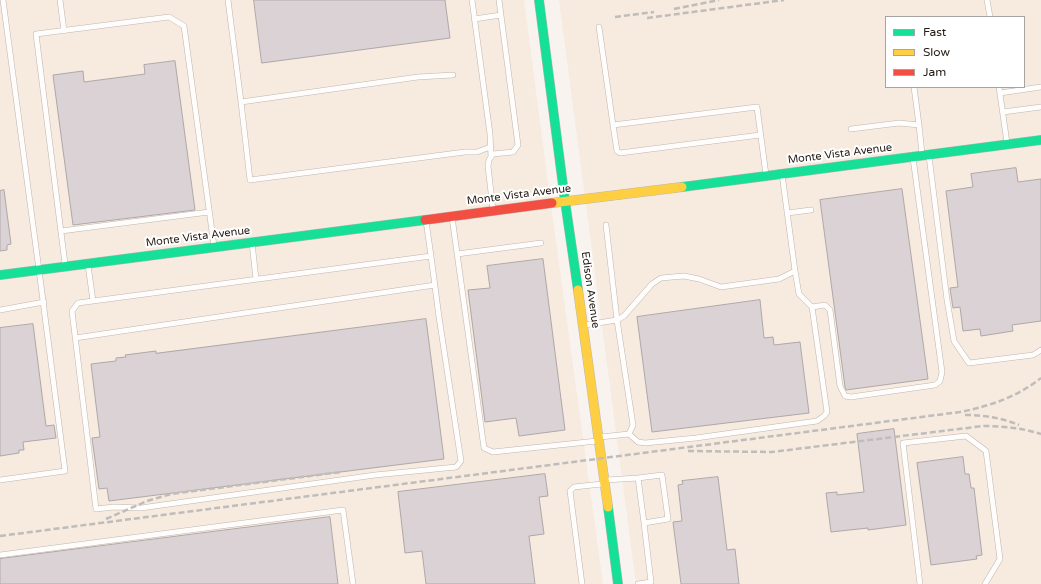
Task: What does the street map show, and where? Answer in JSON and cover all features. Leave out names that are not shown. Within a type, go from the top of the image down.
[{"type":"street","name":"Edison Avenue","points":[[539,0],[565,202],[618,584]]},
{"type":"street","name":"Monte Vista Avenue","points":[[0,275],[1041,140]]},
{"type":"lane","points":[[0,480],[65,471],[40,270],[2,0]]},
{"type":"lane","points":[[60,0],[64,31]]},
{"type":"lane","points":[[228,0],[250,180],[465,152],[477,152],[490,147]]},
{"type":"lane","points":[[472,0],[490,134],[491,157]]},
{"type":"lane","points":[[493,211],[488,166],[489,160],[493,154],[513,152],[518,145],[499,0]]},
{"type":"lane","points":[[987,0],[990,16]]},
{"type":"lane","points":[[474,19],[501,15]]},
{"type":"lane","points":[[66,266],[36,34],[169,17],[184,26],[214,247]]},
{"type":"lane","points":[[599,27],[617,151],[620,153],[760,135]]},
{"type":"lane","points":[[241,102],[453,74]]},
{"type":"lane","points":[[1007,144],[999,90],[1041,87]]},
{"type":"lane","points":[[914,88],[919,125],[926,155],[954,341],[969,363],[1033,355],[1041,350]]},
{"type":"lane","points":[[613,124],[757,106],[766,176]]},
{"type":"lane","points":[[1003,112],[1041,107]]},
{"type":"lane","points":[[851,129],[899,123],[919,125]]},
{"type":"lane","points":[[812,307],[825,305],[830,310],[840,386],[844,396],[851,397],[935,385],[940,381],[942,372],[912,156]]},
{"type":"lane","points":[[629,434],[638,442],[645,443],[696,438],[817,421],[827,412],[812,307],[799,294],[782,173]]},
{"type":"lane","points":[[787,213],[811,210]]},
{"type":"lane","points":[[61,231],[209,212]]},
{"type":"lane","points":[[452,216],[484,448],[493,452],[629,434]]},
{"type":"lane","points":[[426,220],[461,461],[456,467],[375,475],[141,508],[114,507],[96,509],[72,311],[78,303],[431,256]]},
{"type":"lane","points":[[606,225],[617,320],[633,425],[629,434]]},
{"type":"lane","points":[[251,242],[256,279]]},
{"type":"lane","points":[[457,254],[541,243]]},
{"type":"lane","points":[[88,264],[93,301]]},
{"type":"lane","points":[[583,325],[617,320],[624,316],[652,284],[662,278],[684,276],[699,279],[721,287],[779,278],[795,271]]},
{"type":"lane","points":[[75,338],[435,285]]},
{"type":"lane","points":[[0,310],[44,302]]},
{"type":"lane","points":[[920,584],[903,443],[966,436],[986,451],[1000,558],[985,584]]},
{"type":"lane","points":[[582,584],[570,491],[574,487],[662,475],[668,519],[644,523]]},
{"type":"lane","points":[[638,478],[651,582],[638,584]]},
{"type":"lane","points":[[0,555],[343,510],[353,584]]},
{"type":"shaded area","points":[[0,0],[524,0],[603,584],[0,584]]},
{"type":"shaded area","points":[[559,0],[1041,0],[1041,584],[636,584]]},
{"type":"building","points":[[254,0],[445,0],[450,38],[262,63]]},
{"type":"building","points":[[175,61],[195,210],[73,225],[53,75],[83,71],[84,82],[145,74],[144,65]]},
{"type":"building","points":[[1016,168],[1018,182],[1041,179],[1041,321],[1012,325],[1013,331],[981,336],[980,329],[963,331],[960,307],[953,308],[950,288],[958,287],[946,191],[973,187],[971,174]]},
{"type":"building","points":[[902,189],[928,379],[846,390],[820,200]]},
{"type":"building","points":[[4,190],[11,244],[7,245],[7,250],[0,251],[0,191]]},
{"type":"building","points":[[543,259],[565,430],[519,436],[516,418],[485,422],[468,290],[490,288],[487,266]]},
{"type":"building","points":[[760,300],[764,338],[773,337],[774,345],[800,342],[809,413],[652,432],[637,317]]},
{"type":"building","points":[[426,319],[444,459],[109,501],[107,488],[99,489],[92,438],[100,437],[91,364],[116,361],[116,358],[126,357],[125,355],[156,351],[156,353]]},
{"type":"building","points":[[33,324],[46,426],[54,425],[56,438],[23,442],[24,450],[19,450],[19,453],[0,456],[0,328]]},
{"type":"building","points":[[894,429],[906,525],[868,530],[868,528],[831,532],[826,493],[837,492],[837,495],[864,492],[857,434]]},
{"type":"building","points":[[963,457],[965,474],[969,474],[971,488],[974,488],[982,555],[976,556],[977,559],[931,565],[917,463]]},
{"type":"building","points":[[545,474],[548,496],[539,497],[544,534],[529,536],[535,584],[426,584],[422,551],[405,553],[398,492]]},
{"type":"building","points":[[718,477],[727,550],[735,549],[739,584],[681,584],[673,522],[682,521],[678,485],[683,484],[682,481]]},
{"type":"building","points":[[330,517],[338,584],[0,584],[0,559]]},
{"type":"railway","points":[[674,9],[719,0]]},
{"type":"railway","points":[[647,18],[784,0]]},
{"type":"railway","points":[[615,17],[654,12]]},
{"type":"railway","points":[[0,536],[960,412],[982,407],[1013,396],[1041,378]]},
{"type":"railway","points":[[965,415],[993,417],[1019,425]]},
{"type":"railway","points":[[688,451],[772,452],[983,426],[998,426],[1027,430],[1041,434]]},
{"type":"railway","points":[[106,519],[147,501],[171,494],[341,472]]},
{"type":"traffic: fast","points":[[539,0],[578,290]]},
{"type":"traffic: fast","points":[[682,187],[1041,140]]},
{"type":"traffic: fast","points":[[0,275],[425,220]]},
{"type":"traffic: fast","points":[[608,507],[618,584]]},
{"type":"traffic: slow","points":[[552,203],[682,187]]},
{"type":"traffic: slow","points":[[578,290],[608,507]]},
{"type":"traffic: jam","points":[[425,220],[552,203]]}]
